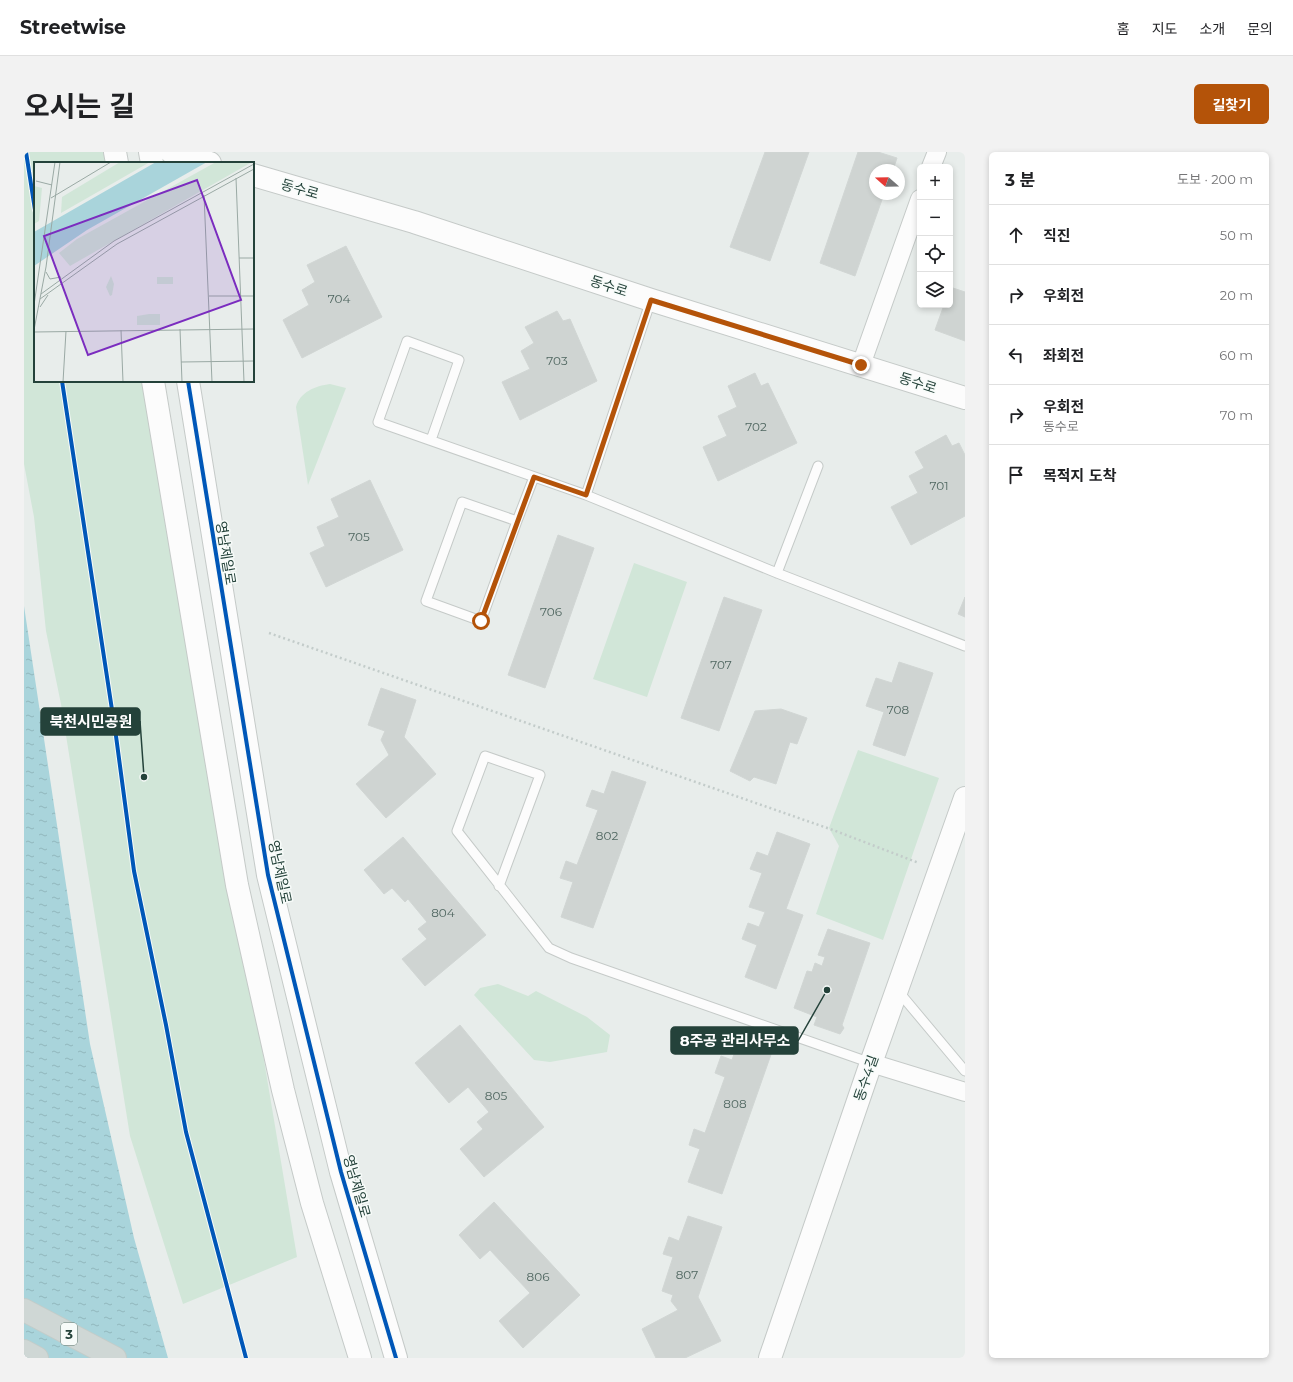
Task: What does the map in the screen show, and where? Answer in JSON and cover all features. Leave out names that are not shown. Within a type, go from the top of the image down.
[{"type":"main road","name":"3","points":[[24,1310],[115,1358]]},
{"type":"main road","points":[[24,1351],[37,1358]]},
{"type":"street","points":[[115,152],[117,162]]},
{"type":"street","points":[[150,152],[152,162]]},
{"type":"street","points":[[171,152],[206,162]]},
{"type":"street","points":[[933,164],[937,152]]},
{"type":"street","name":"동수로","points":[[254,176],[414,222],[651,300],[965,398]]},
{"type":"street","points":[[861,365],[920,200]]},
{"type":"street","points":[[153,382],[237,885],[283,1090],[312,1203],[360,1358]]},
{"type":"street","name":"영남제일로","points":[[188,382],[268,875],[341,1172],[396,1358]]},
{"type":"street","name":"동수4길","points":[[770,1358],[871,1063],[965,798]]},
{"type":"street","points":[[871,1063],[965,1092]]},
{"type":"street","points":[[347,1319],[349,1358]]},
{"type":"lane","points":[[586,495],[651,300]]},
{"type":"lane","points":[[431,440],[460,360],[407,342],[378,422],[586,495],[776,573],[965,646]]},
{"type":"lane","points":[[776,573],[818,466]]},
{"type":"lane","points":[[517,522],[462,502],[426,601],[481,621],[534,477]]},
{"type":"lane","points":[[499,886],[540,775],[485,756],[457,831],[499,886],[549,948],[571,958],[871,1063]]},
{"type":"lane","points":[[897,989],[965,1071]]},
{"type":"path","points":[[269,633],[833,830],[922,864]]},
{"type":"green space","points":[[24,152],[111,152],[113,162],[34,162],[34,382],[150,382],[297,1257],[183,1304],[130,1136],[61,704],[46,631],[34,517],[24,464]]},
{"type":"green space","points":[[330,384],[346,388],[308,485],[296,407],[301,397],[309,391],[319,386]]},
{"type":"green space","points":[[634,563],[687,582],[647,697],[593,679]]},
{"type":"green space","points":[[858,750],[939,778],[883,940],[816,914],[839,846],[829,828]]},
{"type":"green space","points":[[498,984],[528,996],[536,991],[587,1017],[610,1035],[607,1052],[550,1062],[534,1060],[474,995],[480,988]]},
{"type":"water","points":[[24,606],[90,1044],[134,1238],[168,1358],[24,1358]]},
{"type":"building","points":[[765,152],[809,152],[770,261],[730,247]]},
{"type":"building","points":[[858,152],[878,152],[897,158],[895,164],[869,164],[869,200],[882,200],[855,276],[820,263]]},
{"type":"building","points":[[346,246],[382,317],[302,358],[283,320],[309,305],[302,290],[315,282],[307,265]]},
{"type":"building","points":[[953,288],[965,292],[965,341],[935,330],[943,308],[953,308]]},
{"type":"building","points":[[557,311],[563,321],[570,319],[597,381],[520,420],[502,382],[530,369],[521,351],[534,343],[525,327]]},
{"type":"building","points":[[755,373],[761,386],[768,383],[797,443],[718,481],[703,447],[727,436],[718,416],[737,407],[728,386]]},
{"type":"building","points":[[946,435],[952,446],[959,443],[965,455],[965,516],[911,545],[891,507],[918,493],[909,476],[924,468],[915,452]]},
{"type":"building","points":[[370,480],[403,550],[326,587],[310,553],[325,546],[317,527],[339,517],[331,499]]},
{"type":"building","points":[[558,535],[594,548],[545,688],[508,675]]},
{"type":"building","points":[[724,597],[762,610],[719,731],[681,718]]},
{"type":"building","points":[[965,597],[965,617],[958,614]]},
{"type":"building","points":[[899,662],[933,673],[905,756],[873,745],[884,712],[866,706],[876,678],[892,683]]},
{"type":"building","points":[[381,688],[416,700],[404,737],[436,774],[386,818],[356,784],[389,755],[381,740],[385,731],[368,725]]},
{"type":"building","points":[[781,709],[807,718],[797,744],[790,742],[776,784],[754,777],[750,781],[730,771],[755,711]]},
{"type":"building","points":[[612,771],[646,782],[593,928],[561,917],[573,882],[560,878],[566,861],[577,865],[598,810],[586,806],[592,790],[604,794]]},
{"type":"building","points":[[777,832],[810,844],[786,909],[803,915],[776,989],[745,977],[757,945],[742,939],[748,923],[759,927],[765,912],[749,907],[762,873],[750,869],[757,852],[768,856]]},
{"type":"building","points":[[403,837],[486,935],[425,986],[402,959],[427,939],[418,929],[427,922],[408,899],[405,902],[392,888],[384,894],[364,870]]},
{"type":"building","points":[[828,929],[870,943],[842,1025],[844,1028],[840,1034],[814,1025],[817,1017],[794,1008],[807,971],[812,972],[815,963],[822,966],[825,957],[818,955]]},
{"type":"building","points":[[460,1025],[544,1127],[484,1177],[460,1149],[483,1129],[477,1122],[489,1112],[468,1087],[449,1103],[415,1063]]},
{"type":"building","points":[[741,1034],[774,1046],[722,1194],[688,1182],[700,1149],[689,1145],[694,1129],[705,1133],[725,1077],[715,1073],[721,1056],[732,1060]]},
{"type":"building","points":[[494,1202],[580,1295],[523,1348],[499,1321],[530,1293],[490,1250],[480,1259],[459,1235]]},
{"type":"building","points":[[688,1216],[722,1227],[698,1297],[721,1341],[685,1358],[656,1358],[642,1329],[678,1310],[671,1301],[673,1295],[662,1291],[673,1257],[663,1254],[669,1237],[679,1241]]},
{"type":"cycle path","points":[[26,152],[34,204]]},
{"type":"cycle path","points":[[62,382],[116,736],[134,871],[166,1025],[186,1132],[246,1358]]},
{"type":"cycle path","points":[[188,382],[268,875],[341,1172],[396,1358]]},
{"type":"place","name":"북천시민공원","points":[[144,777]]},
{"type":"place","name":"8주공 관리사무소","points":[[827,990]]},
{"type":"route","points":[[481,621],[534,477],[586,495],[651,300],[861,365]]}]
